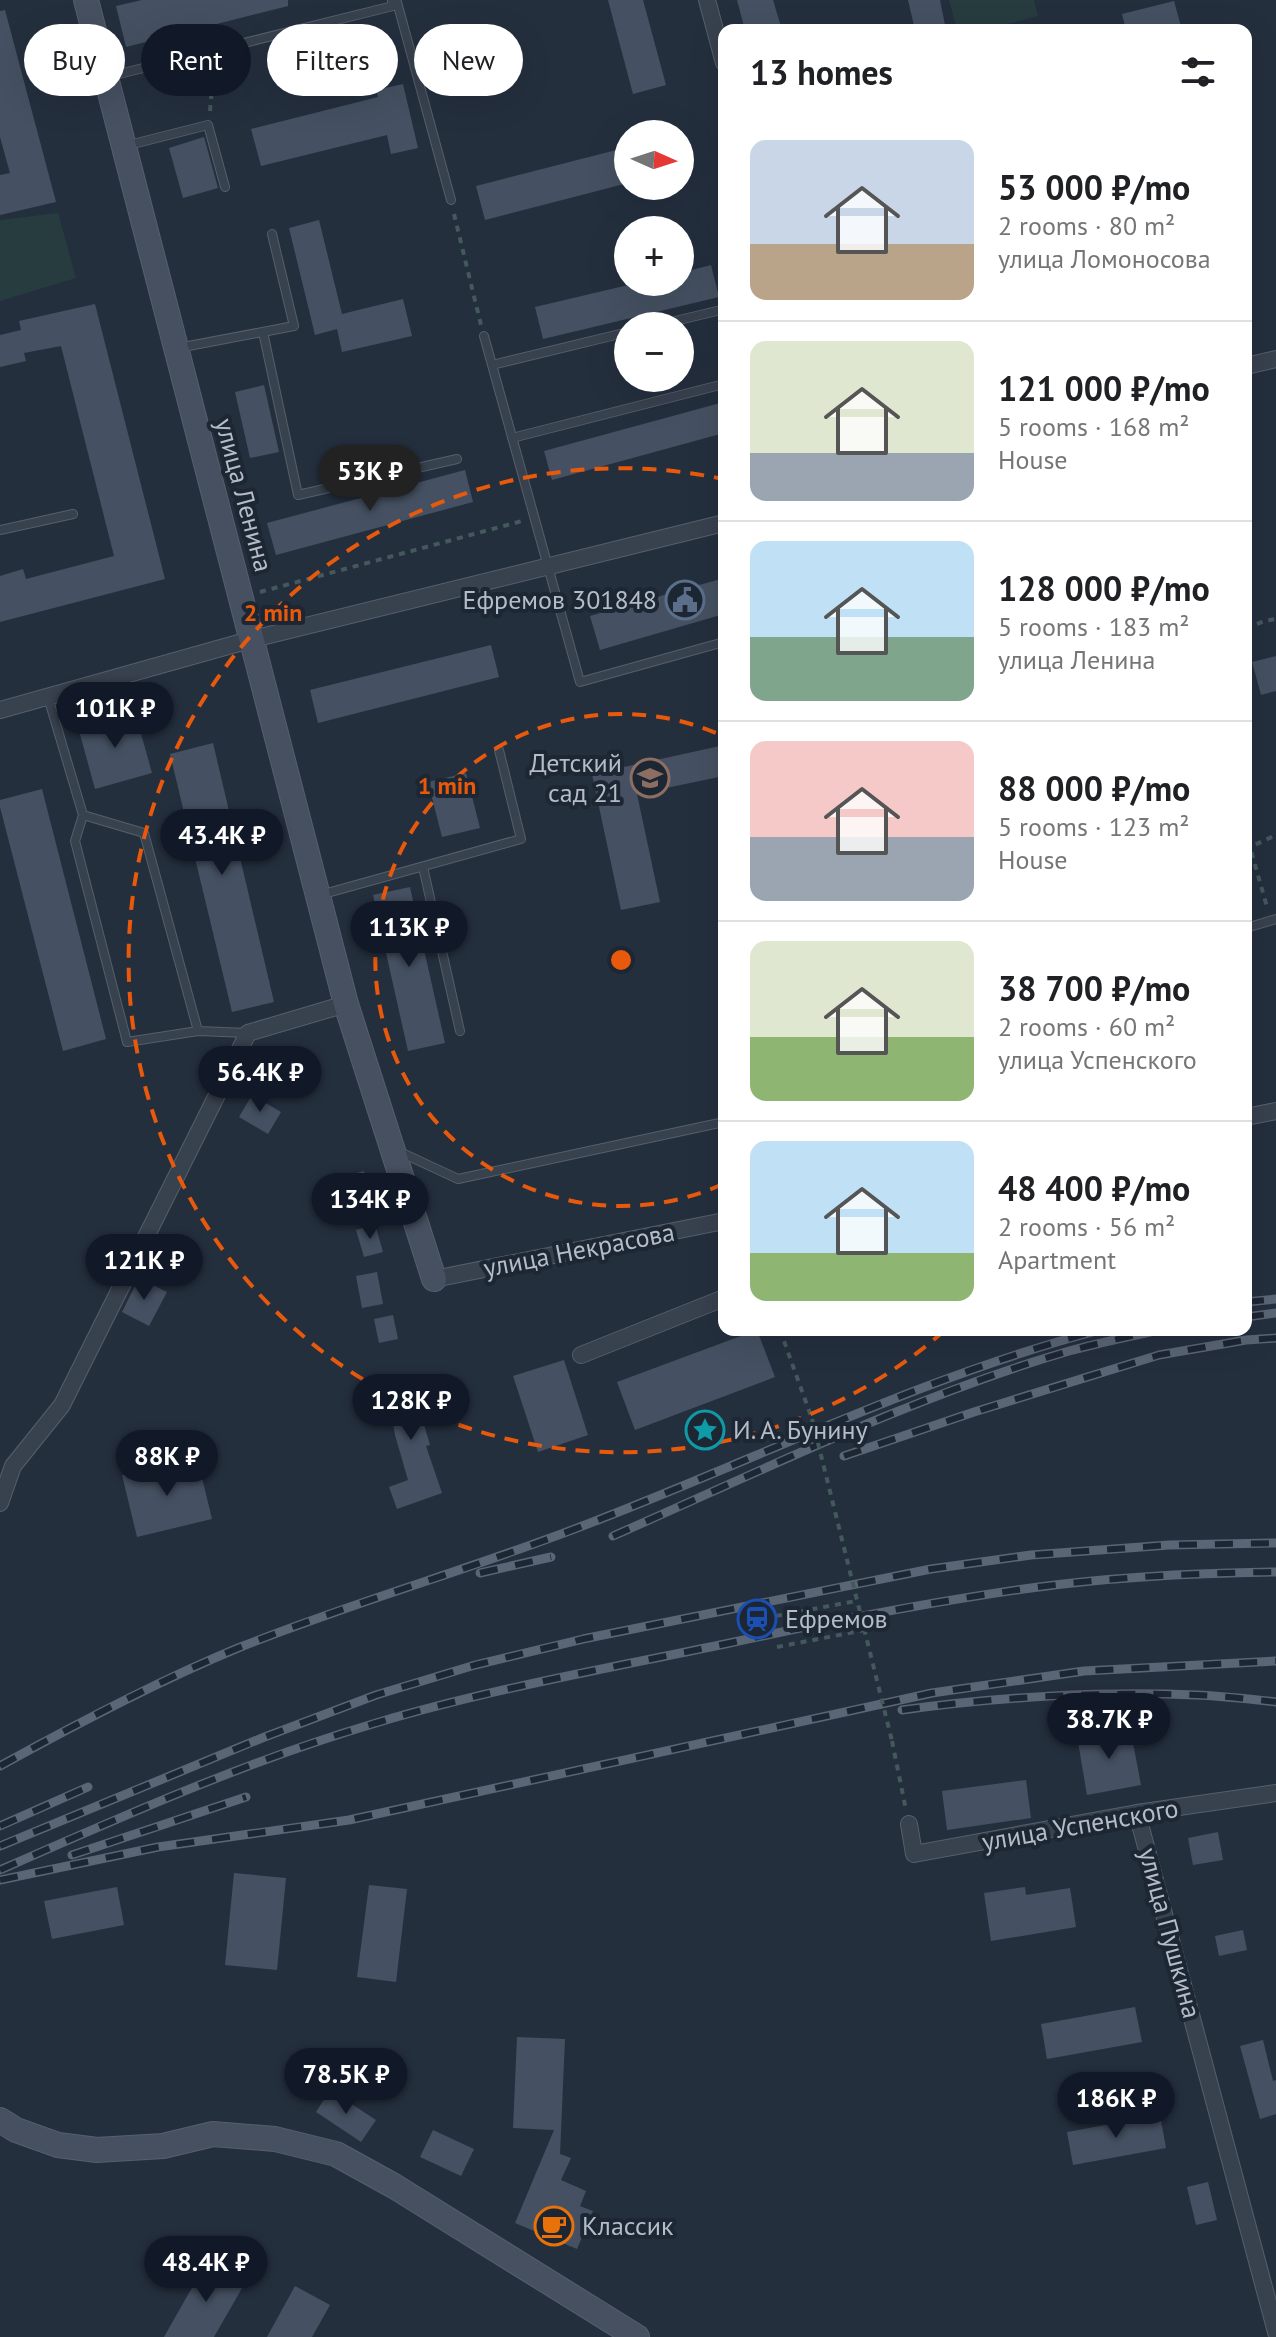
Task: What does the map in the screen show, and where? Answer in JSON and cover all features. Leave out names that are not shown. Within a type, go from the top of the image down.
[{"type":"main road","name":"улица Ленина","points":[[86,0],[93,24]]},
{"type":"main road","name":"улица Ленина","points":[[112,96],[346,1004],[434,1279]]},
{"type":"main road","points":[[0,2120],[16,2130],[58,2145],[97,2150],[163,2146],[213,2134],[275,2139],[336,2154],[394,2186],[637,2337]]},
{"type":"street","points":[[707,0],[718,41]]},
{"type":"street","points":[[1252,365],[1276,359]]},
{"type":"street","points":[[0,710],[253,639],[718,524]]},
{"type":"street","points":[[0,1503],[13,1466],[62,1405],[248,1033],[346,1004]]},
{"type":"street","points":[[1252,1116],[1276,1111]]},
{"type":"street","name":"улица Некрасова","points":[[434,1279],[718,1222]]},
{"type":"street","points":[[581,1355],[718,1300]]},
{"type":"street","name":"улица Успенского","points":[[909,1824],[914,1854],[1137,1813],[1276,1793]]},
{"type":"street","name":"улица Пушкина","points":[[1137,1813],[1276,2332]]},
{"type":"lane","points":[[251,40],[397,2],[451,200]]},
{"type":"lane","points":[[124,146],[208,125],[225,187]]},
{"type":"lane","points":[[177,348],[294,326],[272,234]]},
{"type":"lane","points":[[694,316],[718,311]]},
{"type":"lane","points":[[263,332],[298,495],[457,459]]},
{"type":"lane","points":[[492,365],[614,335]]},
{"type":"lane","points":[[484,336],[580,682],[718,644]]},
{"type":"lane","points":[[512,438],[718,386]]},
{"type":"lane","points":[[0,530],[73,514]]},
{"type":"lane","points":[[48,696],[83,815],[75,841],[127,1042],[198,1031],[248,1033]]},
{"type":"lane","points":[[319,895],[521,839],[499,750]]},
{"type":"lane","points":[[83,815],[144,833],[198,1031]]},
{"type":"lane","points":[[423,867],[460,1031]]},
{"type":"lane","points":[[1252,926],[1273,920]]},
{"type":"lane","points":[[392,1148],[458,1179],[718,1123]]},
{"type":"path","points":[[208,125],[211,96]]},
{"type":"path","points":[[451,200],[484,336]]},
{"type":"path","points":[[242,597],[535,518]]},
{"type":"path","points":[[1252,626],[1276,619]]},
{"type":"path","points":[[1252,847],[1276,835]]},
{"type":"path","points":[[1252,860],[1273,920]]},
{"type":"path","points":[[782,1336],[812,1419],[892,1741],[909,1824]]},
{"type":"path","points":[[776,1616],[856,1601]]},
{"type":"path","points":[[777,1647],[865,1630]]},
{"type":"green space","points":[[949,0],[1034,0],[1038,16],[1007,24],[955,24]]},
{"type":"green space","points":[[58,213],[76,278],[0,301],[0,220]]},
{"type":"building","points":[[142,0],[288,0],[288,6],[217,24],[141,24],[141,43],[126,47],[125,24],[120,24],[116,6]]},
{"type":"building","points":[[608,0],[643,0],[666,85],[633,94]]},
{"type":"building","points":[[737,0],[773,0],[780,24],[743,24]]},
{"type":"building","points":[[908,0],[940,0],[945,24],[914,24]]},
{"type":"building","points":[[1174,1],[1180,24],[1124,24],[1122,14]]},
{"type":"building","points":[[5,10],[24,82],[24,96],[28,96],[56,202],[0,215],[0,175],[10,173],[0,137],[0,11]]},
{"type":"building","points":[[403,84],[418,148],[391,154],[387,135],[261,166],[251,129],[378,96],[398,96],[398,85]]},
{"type":"building","points":[[204,137],[218,188],[183,198],[169,148]]},
{"type":"building","points":[[614,151],[614,187],[485,220],[476,186]]},
{"type":"building","points":[[319,220],[342,314],[403,299],[412,336],[342,352],[337,329],[315,335],[289,228]]},
{"type":"building","points":[[711,265],[718,293],[718,297],[656,312],[614,312],[614,322],[543,339],[535,307],[614,288],[614,296],[694,296],[694,269]]},
{"type":"building","points":[[95,304],[165,579],[0,622],[0,576],[23,569],[26,579],[114,556],[61,346],[24,353],[26,361],[0,367],[0,335],[21,330],[19,321]]},
{"type":"building","points":[[264,385],[279,452],[250,458],[235,392]]},
{"type":"building","points":[[718,404],[718,435],[552,480],[544,451]]},
{"type":"building","points":[[465,470],[473,502],[276,555],[267,523]]},
{"type":"building","points":[[718,580],[718,616],[600,650],[590,616]]},
{"type":"building","points":[[491,645],[499,677],[318,723],[310,690]]},
{"type":"building","points":[[1276,656],[1276,691],[1261,695],[1252,662]]},
{"type":"building","points":[[135,712],[152,773],[95,789],[78,727]]},
{"type":"building","points":[[213,743],[274,1002],[232,1012],[170,754]]},
{"type":"building","points":[[718,746],[718,777],[637,794],[660,902],[621,910],[592,774]]},
{"type":"building","points":[[466,773],[480,828],[442,837],[428,782]]},
{"type":"building","points":[[42,789],[106,1039],[63,1051],[0,807],[0,800]]},
{"type":"building","points":[[410,887],[445,1043],[408,1051],[373,895]]},
{"type":"building","points":[[252,1095],[281,1112],[268,1134],[239,1117]]},
{"type":"building","points":[[364,1171],[368,1187],[337,1196],[332,1180]]},
{"type":"building","points":[[375,1224],[383,1252],[364,1257],[356,1230]]},
{"type":"building","points":[[377,1272],[383,1304],[362,1308],[356,1276]]},
{"type":"building","points":[[139,1278],[167,1292],[149,1326],[122,1312]]},
{"type":"building","points":[[393,1315],[398,1339],[379,1343],[374,1319]]},
{"type":"building","points":[[741,1336],[759,1336],[775,1377],[635,1430],[617,1382]]},
{"type":"building","points":[[564,1360],[588,1435],[538,1452],[513,1376]]},
{"type":"building","points":[[418,1374],[423,1399],[417,1401],[430,1445],[426,1446],[442,1493],[397,1509],[389,1487],[408,1480],[395,1435],[385,1380]]},
{"type":"building","points":[[198,1461],[212,1519],[137,1537],[122,1475],[154,1467],[155,1472]]},
{"type":"building","points":[[1130,1727],[1141,1785],[1087,1795],[1077,1736]]},
{"type":"building","points":[[1026,1780],[1031,1818],[947,1830],[942,1791]]},
{"type":"building","points":[[1218,1832],[1223,1860],[1193,1865],[1188,1838]]},
{"type":"building","points":[[234,1873],[286,1878],[277,1970],[225,1965]]},
{"type":"building","points":[[369,1885],[407,1889],[396,1982],[357,1977]]},
{"type":"building","points":[[117,1887],[124,1925],[52,1939],[44,1901]]},
{"type":"building","points":[[1025,1887],[1026,1895],[1070,1888],[1076,1927],[991,1941],[984,1893]]},
{"type":"building","points":[[1243,1930],[1247,1950],[1219,1956],[1215,1936]]},
{"type":"building","points":[[1135,2007],[1142,2042],[1047,2059],[1041,2024]]},
{"type":"building","points":[[517,2037],[565,2039],[560,2154],[571,2158],[561,2180],[586,2191],[580,2206],[593,2211],[577,2249],[515,2223],[554,2130],[513,2128]]},
{"type":"building","points":[[1263,2040],[1273,2081],[1276,2080],[1276,2114],[1260,2119],[1240,2046]]},
{"type":"building","points":[[330,2090],[376,2120],[361,2142],[316,2112]]},
{"type":"building","points":[[1160,2115],[1166,2148],[1073,2165],[1067,2132]]},
{"type":"building","points":[[433,2130],[474,2149],[461,2176],[420,2157]]},
{"type":"building","points":[[1208,2182],[1217,2220],[1196,2225],[1187,2187]]},
{"type":"building","points":[[207,2261],[245,2283],[214,2337],[164,2337]]},
{"type":"building","points":[[295,2286],[330,2305],[312,2337],[267,2337]]},
{"type":"railway","points":[[1252,1301],[1276,1299]]},
{"type":"railway","points":[[1252,1316],[1276,1313]]},
{"type":"railway","points":[[0,1766],[118,1704],[238,1648],[558,1535],[911,1392],[1079,1336]]},
{"type":"railway","points":[[613,1536],[838,1436],[953,1390],[1069,1351],[1133,1336]]},
{"type":"railway","points":[[844,1456],[1159,1355],[1276,1338]]},
{"type":"railway","points":[[0,1846],[262,1738],[376,1695],[475,1665],[583,1639],[931,1569],[1031,1555],[1169,1545],[1276,1543]]},
{"type":"railway","points":[[480,1573],[551,1557]]},
{"type":"railway","points":[[0,1870],[280,1754],[376,1723],[506,1689],[840,1620],[993,1594],[1122,1578],[1276,1572]]},
{"type":"railway","points":[[0,1880],[158,1847],[349,1820],[932,1693],[1084,1671],[1276,1661]]},
{"type":"railway","points":[[902,1710],[1012,1698],[1086,1695],[1196,1695],[1276,1702]]},
{"type":"railway","points":[[0,1826],[88,1787]]},
{"type":"railway","points":[[72,1855],[246,1797]]},
{"type":"place","name":"Ефремов 301848","points":[[685,600]]},
{"type":"place","name":"Детский сад 21","points":[[650,778]]},
{"type":"place","name":"И. А. Бунину","points":[[705,1430]]},
{"type":"place","name":"Ефремов","points":[[757,1619]]},
{"type":"place","name":"Классик","points":[[554,2226]]}]
